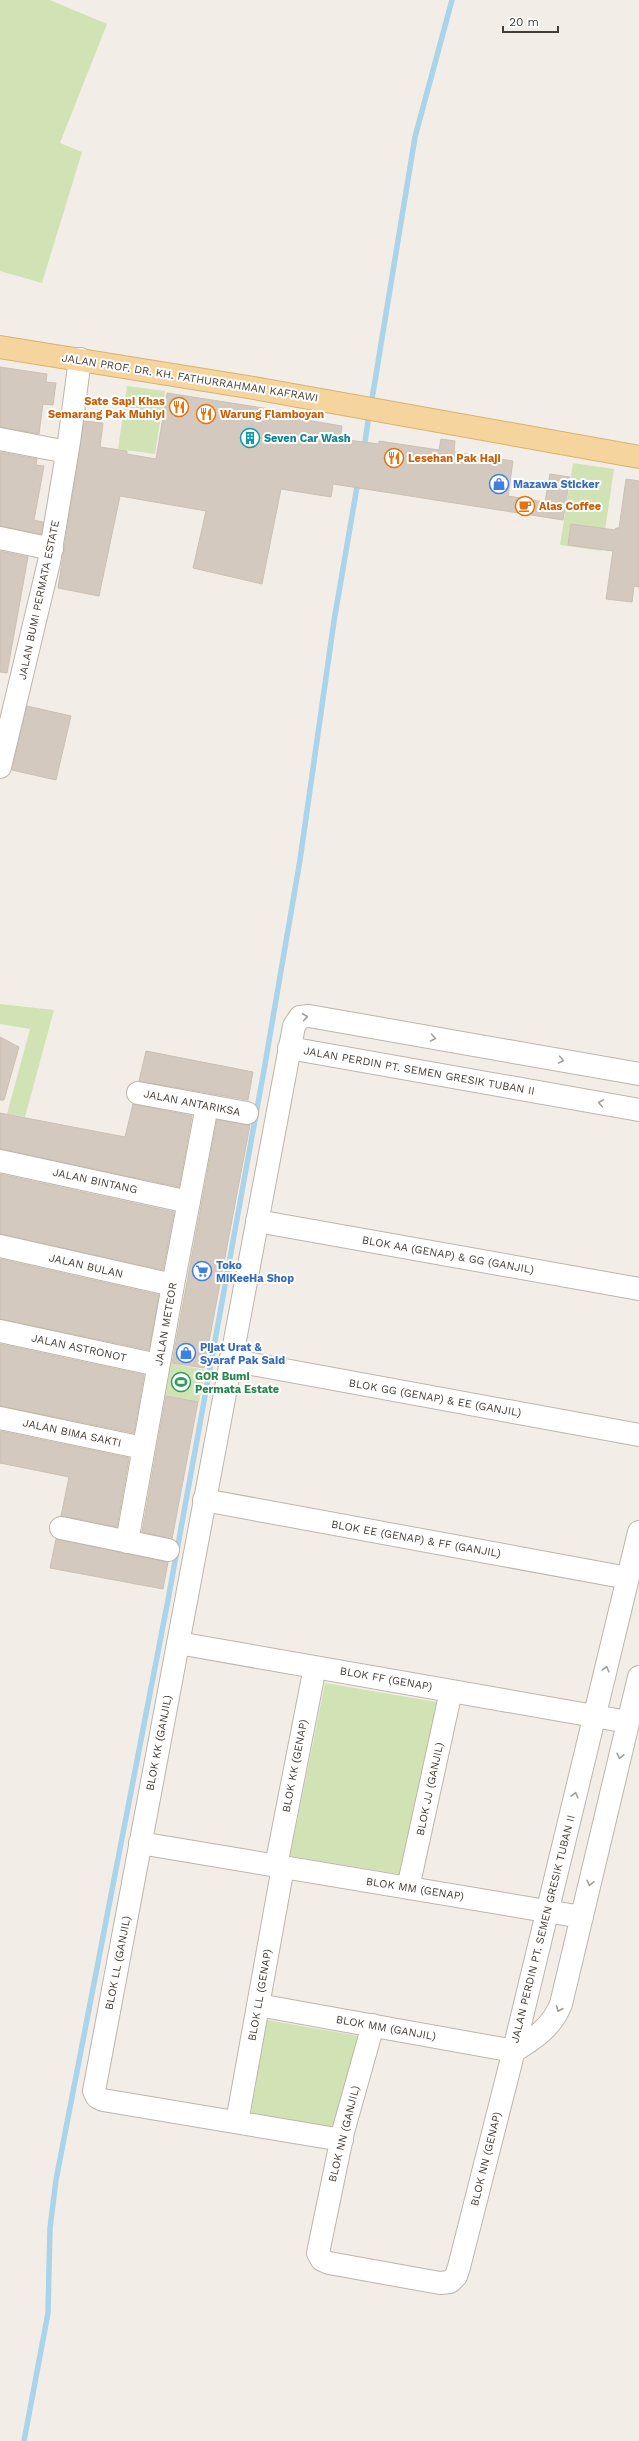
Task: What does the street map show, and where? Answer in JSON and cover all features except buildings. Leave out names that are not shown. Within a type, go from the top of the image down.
[{"type":"main road","name":"JALAN PROF. DR. KH. FATHURRAHMAN KAFRAWI","points":[[0,347],[370,408],[639,457]]},
{"type":"street","name":"JALAN BUMI PERMATA ESTATE","points":[[0,767],[4,719],[34,604],[46,548],[62,451],[74,358]]},
{"type":"street","points":[[0,439],[62,451]]},
{"type":"street","points":[[0,538],[46,548]]},
{"type":"street","name":"JALAN PERDIN PT. SEMEN GRESIK TUBAN II","points":[[639,1074],[307,1016],[300,1017],[295,1021],[289,1048],[639,1110]]},
{"type":"street","name":"BLOK KK (GANJIL)","points":[[140,1843],[289,1048]]},
{"type":"street","points":[[498,1085],[504,1050]]},
{"type":"street","name":"JALAN ANTARIKSA","points":[[138,1093],[247,1113]]},
{"type":"street","name":"JALAN METEOR","points":[[127,1542],[158,1365],[208,1106]]},
{"type":"street","name":"JALAN BINTANG","points":[[0,1161],[189,1202]]},
{"type":"street","name":"BLOK AA (GENAP) & GG (GANJIL)","points":[[257,1221],[639,1289]]},
{"type":"street","name":"JALAN BULAN","points":[[0,1246],[173,1285]]},
{"type":"street","name":"JALAN ASTRONOT","points":[[0,1330],[158,1365]]},
{"type":"street","name":"BLOK GG (GENAP) & EE (GANJIL)","points":[[230,1360],[639,1435]]},
{"type":"street","name":"JALAN BIMA SAKTI","points":[[0,1418],[143,1448]]},
{"type":"street","name":"BLOK EE (GENAP) & FF (GANJIL)","points":[[204,1500],[628,1578]]},
{"type":"street","points":[[61,1528],[168,1550]]},
{"type":"street","name":"JALAN PERDIN PT. SEMEN GRESIK TUBAN II","points":[[514,2050],[639,1532]]},
{"type":"street","name":"BLOK FF (GENAP)","points":[[178,1642],[628,1722]]},
{"type":"street","name":"BLOK KK (GENAP)","points":[[279,1866],[314,1667]]},
{"type":"street","name":"JALAN PERDIN PT. SEMEN GRESIK TUBAN II","points":[[514,2050],[540,2034],[552,2022],[558,2011],[639,1677]]},
{"type":"street","name":"BLOK JJ (GANJIL)","points":[[408,1888],[451,1691]]},
{"type":"street","name":"BLOK MM (GENAP)","points":[[140,1843],[582,1916]]},
{"type":"street","name":"BLOK LL (GANJIL)","points":[[140,1843],[94,2093],[101,2100],[237,2122]]},
{"type":"street","name":"BLOK LL (GENAP)","points":[[237,2122],[258,2005],[279,1866]]},
{"type":"street","name":"BLOK MM (GANJIL)","points":[[258,2005],[514,2050]]},
{"type":"street","name":"BLOK NN (GANJIL)","points":[[319,2243],[342,2140],[373,2026]]},
{"type":"street","name":"BLOK NN (GENAP)","points":[[319,2243],[318,2255],[326,2262],[433,2282],[450,2282],[456,2276],[459,2268],[514,2050]]},
{"type":"street","points":[[237,2122],[342,2140]]},
{"type":"green space","points":[[0,0],[50,0],[107,24],[60,143],[82,152],[42,283],[0,271]]},
{"type":"green space","points":[[127,386],[165,391],[155,454],[118,449]]},
{"type":"green space","points":[[573,463],[614,469],[602,551],[560,545]]},
{"type":"green space","points":[[0,1004],[54,1010],[25,1117],[7,1114],[30,1029],[0,1024]]},
{"type":"green space","name":"GOR Bumi Permata Estate","points":[[164,1362],[205,1370],[199,1402],[157,1394]]},
{"type":"green space","points":[[325,1683],[437,1702],[399,1874],[290,1856]]},
{"type":"green space","points":[[267,2020],[359,2036],[333,2127],[251,2113]]},
{"type":"waterway","points":[[371,405],[415,137],[452,0]]},
{"type":"waterway","points":[[364,449],[369,414]]},
{"type":"waterway","points":[[24,2441],[48,2313],[50,2228],[56,2180],[168,1600],[264,1070],[300,860],[334,621],[358,481]]},
{"type":"place","name":"Sate Sapi Khas Semarang Pak Muhiyi","points":[[179,407]]},
{"type":"place","name":"Warung Flamboyan","points":[[206,414]]},
{"type":"place","name":"Seven Car Wash","points":[[250,438]]},
{"type":"place","name":"Lesehan Pak Haji","points":[[394,458]]},
{"type":"place","name":"Mazawa Sticker","points":[[499,484]]},
{"type":"place","name":"Alas Coffee","points":[[525,506]]},
{"type":"place","name":"Toko MiKeeHa Shop","points":[[202,1271]]},
{"type":"place","name":"Pijat Urat & Syaraf Pak Said","points":[[186,1353]]},
{"type":"place","name":"GOR Bumi Permata Estate","points":[[181,1382]]}]
